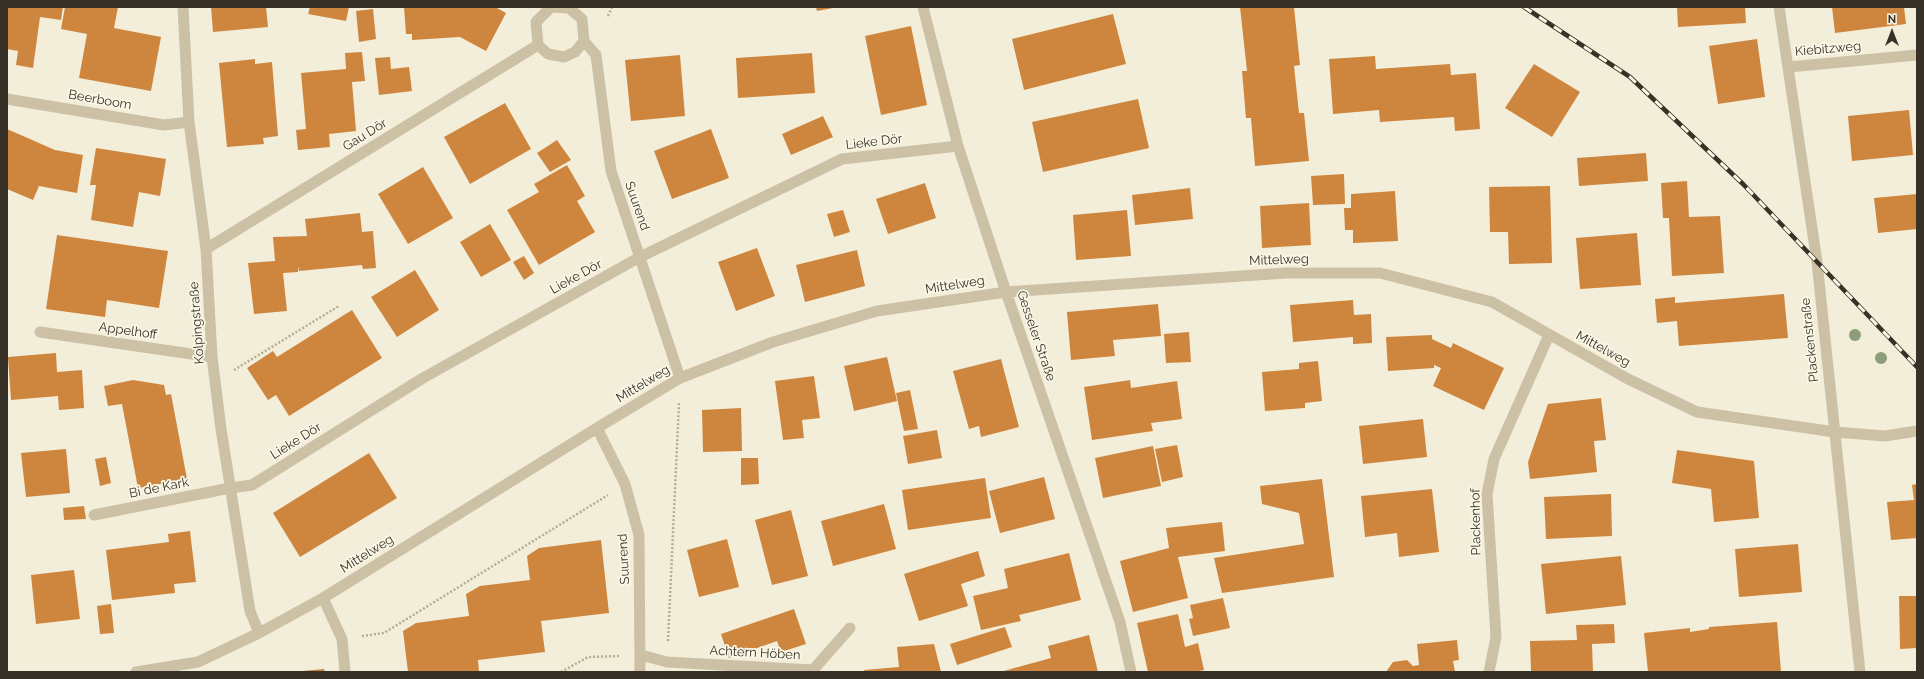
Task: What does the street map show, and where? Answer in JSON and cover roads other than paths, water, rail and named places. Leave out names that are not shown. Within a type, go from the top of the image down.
[{"type":"street","name":"Kolpingstraße","points":[[183,7],[188,122],[206,249],[212,357],[215,382],[250,611],[259,633]]},
{"type":"street","points":[[551,7],[569,8],[582,19],[584,41],[575,52],[564,57],[548,54],[538,45],[536,22],[551,7]]},
{"type":"street","name":"Gesseler Straße","points":[[923,7],[958,146],[1006,292],[1120,622],[1131,672]]},
{"type":"street","name":"Plackenstraße","points":[[1780,7],[1790,67],[1817,262],[1860,672]]},
{"type":"street","name":"Suurend","points":[[584,41],[596,55],[611,171],[680,378]]},
{"type":"street","name":"Gau Dör","points":[[206,249],[538,45]]},
{"type":"street","name":"Kiebitzweg","points":[[1790,67],[1917,55]]},
{"type":"street","name":"Beerboom","points":[[7,99],[164,125],[188,122]]},
{"type":"street","name":"Lieke Dör","points":[[230,488],[252,485],[423,378],[640,257],[842,160],[958,146]]},
{"type":"street","name":"Mittelweg","points":[[136,672],[199,667],[323,598],[680,378],[773,342],[877,312],[1006,292],[1286,273],[1380,273],[1492,302],[1628,379],[1697,412],[1835,432],[1885,436],[1917,431]]},
{"type":"street","name":"Appelhoff","points":[[40,332],[212,357]]},
{"type":"street","name":"Plackenhof","points":[[1489,672],[1496,637],[1487,494],[1494,459],[1549,335]]},
{"type":"street","name":"Suurend","points":[[597,428],[625,484],[639,535],[640,672]]},
{"type":"street","name":"Bi de Kark","points":[[94,515],[230,488]]},
{"type":"street","points":[[323,598],[342,639],[345,672]]},
{"type":"street","name":"Achtern Höben","points":[[641,655],[667,662],[813,670],[850,628]]},
{"type":"railway","points":[[1524,7],[1630,77],[1743,184],[1917,367]]}]
